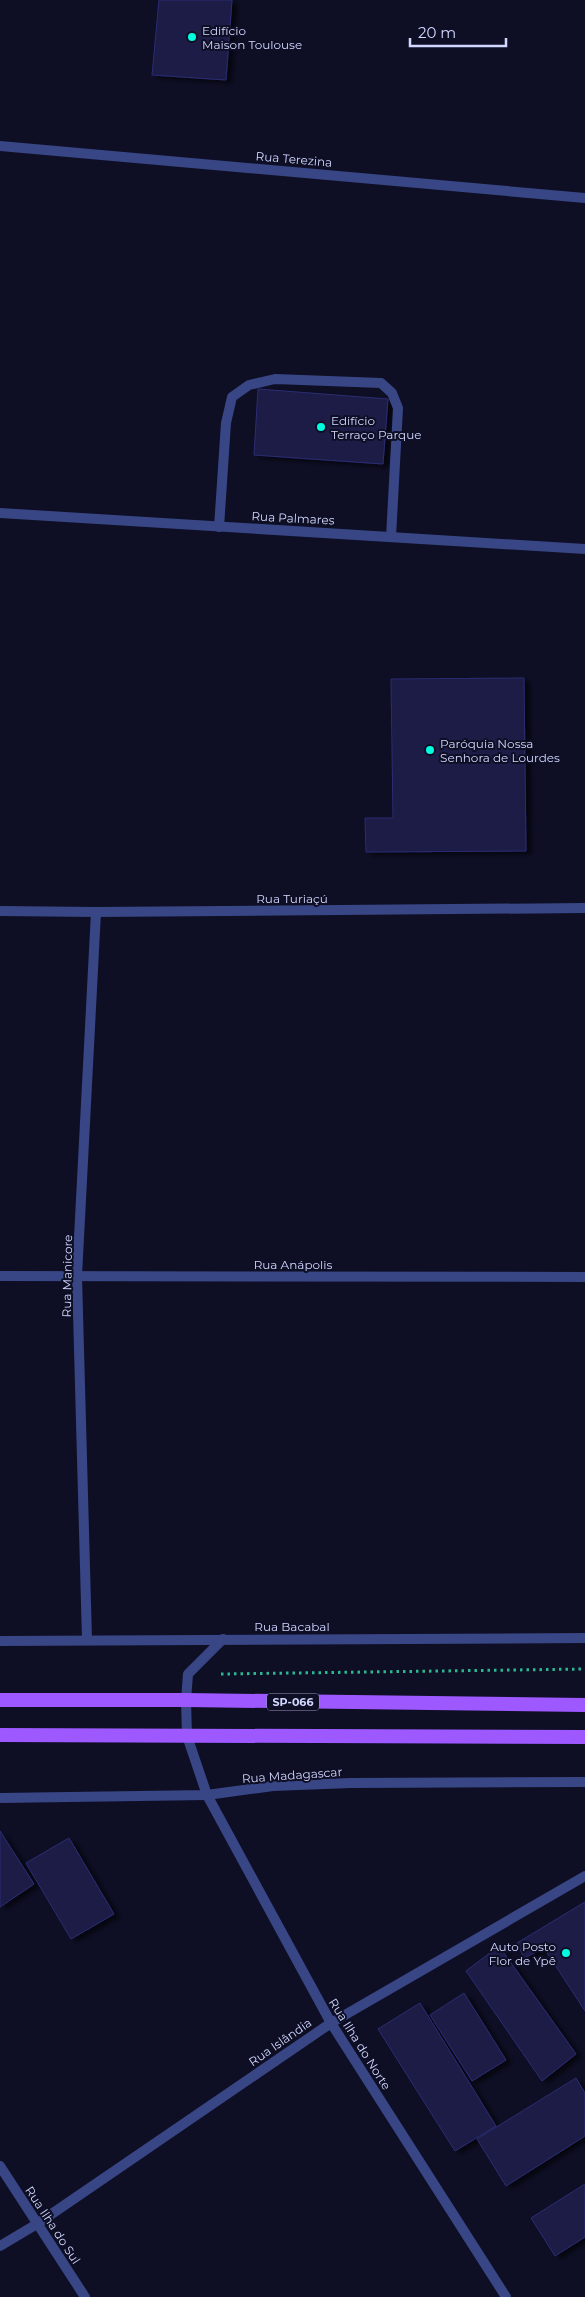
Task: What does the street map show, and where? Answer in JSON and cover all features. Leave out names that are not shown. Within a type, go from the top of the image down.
[{"type":"main road","name":"SP-066","points":[[0,1700],[186,1700],[585,1705]]},
{"type":"main road","points":[[0,1735],[585,1737]]},
{"type":"street","name":"Rua Terezina","points":[[0,146],[585,198]]},
{"type":"street","points":[[219,526],[226,424],[232,397],[249,385],[275,378],[381,383],[392,393],[398,408],[392,537]]},
{"type":"street","name":"Rua Palmares","points":[[0,513],[585,549]]},
{"type":"street","name":"Rua Turiaçú","points":[[0,911],[585,908]]},
{"type":"street","name":"Rua Manicore","points":[[88,1640],[78,1276],[96,912]]},
{"type":"street","name":"Rua Anápolis","points":[[0,1276],[585,1277]]},
{"type":"street","name":"Rua Bacabal","points":[[0,1642],[585,1638]]},
{"type":"street","points":[[188,1674],[223,1639]]},
{"type":"street","name":"Rua Ilha do Norte","points":[[188,1674],[186,1700],[187,1736],[207,1795],[331,2022],[506,2297]]},
{"type":"street","name":"Rua Madagascar","points":[[0,1798],[207,1795],[274,1786],[331,1784],[585,1782]]},
{"type":"street","name":"Rua Islândia","points":[[0,2246],[37,2224],[331,2022],[585,1876]]},
{"type":"street","name":"Rua Ilha do Sul","points":[[0,2166],[85,2297]]},
{"type":"path","points":[[188,1674],[585,1669]]},
{"type":"building","name":"Edifício Maison Toulouse","points":[[159,0],[232,0],[226,80],[152,75]]},
{"type":"building","name":"Edifício Terraço Parque","points":[[258,389],[388,399],[383,464],[254,455]]},
{"type":"building","points":[[524,678],[526,851],[366,852],[365,818],[393,818],[391,679]]},
{"type":"building","points":[[0,1831],[34,1884],[0,1907]]},
{"type":"building","points":[[69,1838],[114,1914],[71,1939],[26,1863]]},
{"type":"building","name":"Auto Posto Flor de Ypê","points":[[585,1902],[585,2011],[544,1948],[524,1958],[517,1943]]},
{"type":"building","points":[[499,1946],[576,2054],[542,2081],[466,1971]]},
{"type":"building","points":[[464,1993],[506,2060],[472,2081],[430,2015]]},
{"type":"building","points":[[420,2003],[496,2126],[455,2151],[378,2029]]},
{"type":"building","points":[[576,2078],[585,2093],[585,2136],[506,2186],[477,2139]]},
{"type":"building","points":[[585,2184],[585,2237],[555,2256],[531,2218]]},
{"type":"place","name":"Edifício Maison Toulouse","points":[[192,37]]},
{"type":"place","name":"Edifício Terraço Parque","points":[[321,427]]},
{"type":"place","name":"Paróquia Nossa Senhora de Lourdes","points":[[430,750]]},
{"type":"place","name":"Auto Posto Flor de Ypê","points":[[566,1953]]}]
